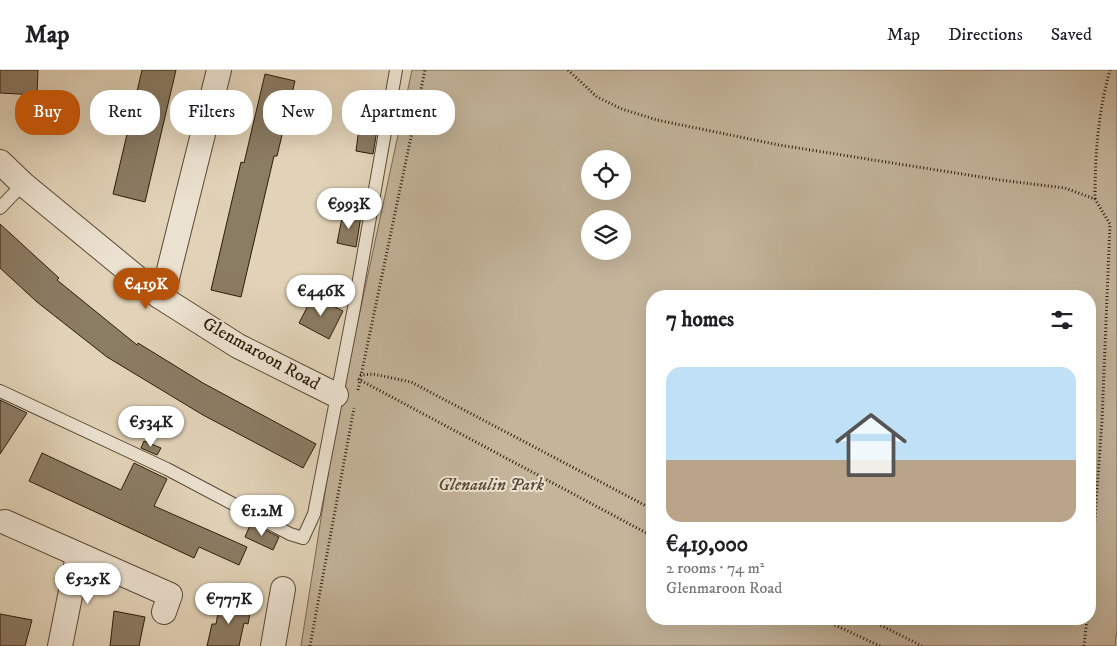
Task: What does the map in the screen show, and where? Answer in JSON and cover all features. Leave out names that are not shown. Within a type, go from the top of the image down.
[{"type":"street","points":[[159,296],[166,282],[219,70]]},
{"type":"street","name":"Glenmaroon Road","points":[[0,162],[23,184],[159,296],[238,346],[336,395]]},
{"type":"street","points":[[5,522],[78,556],[170,595],[164,612]]},
{"type":"street","points":[[60,646],[78,556]]},
{"type":"street","points":[[273,646],[283,588]]},
{"type":"lane","points":[[0,391],[167,469],[290,534],[303,538],[314,514],[396,70]]},
{"type":"lane","points":[[0,208],[23,184]]},
{"type":"path","points":[[310,646],[360,375],[425,70]]},
{"type":"path","points":[[568,70],[597,97],[622,109],[657,120],[779,145],[1065,188],[1095,199]]},
{"type":"path","points":[[1096,504],[1102,420],[1110,224],[1095,199],[1096,145],[1102,98],[1110,70]]},
{"type":"path","points":[[341,372],[360,379],[646,533]]},
{"type":"path","points":[[360,375],[374,374],[411,382],[646,506]]},
{"type":"path","points":[[835,625],[880,646]]},
{"type":"path","points":[[880,625],[922,646]]},
{"type":"path","points":[[1084,646],[1086,625]]},
{"type":"green space","name":"Glenaulin Park","points":[[412,70],[1117,70],[1117,630],[1115,646],[301,646],[336,423],[398,135],[455,135],[455,90],[408,90]]},
{"type":"building","points":[[0,70],[38,70],[37,90],[15,90],[15,94],[0,93]]},
{"type":"building","points":[[142,70],[176,70],[145,202],[113,194],[127,135],[160,135],[160,90],[137,90]]},
{"type":"building","points":[[265,74],[295,81],[293,90],[263,90],[263,135],[282,135],[277,156],[274,156],[241,297],[211,290],[241,162],[244,163],[251,135],[253,135],[253,125]]},
{"type":"building","points":[[358,135],[376,135],[373,154],[356,151]]},
{"type":"building","points":[[343,213],[361,216],[356,247],[337,243]]},
{"type":"building","points":[[0,224],[59,278],[57,280],[137,345],[138,343],[203,383],[316,444],[303,468],[203,415],[107,357],[37,302],[0,268]]},
{"type":"building","points":[[313,296],[343,311],[329,339],[299,323]]},
{"type":"building","points":[[0,400],[27,413],[0,454]]},
{"type":"building","points":[[144,441],[161,448],[157,455],[141,448]]},
{"type":"building","points":[[42,453],[121,490],[134,463],[167,479],[154,506],[247,547],[239,565],[199,547],[194,558],[29,481]]},
{"type":"building","points":[[251,523],[279,537],[273,550],[245,537]]},
{"type":"building","points":[[220,602],[251,608],[248,624],[244,623],[239,646],[207,646],[212,624],[216,624]]},
{"type":"building","points":[[114,611],[145,617],[139,646],[110,646]]},
{"type":"building","points":[[0,614],[32,620],[25,646],[0,646]]}]
